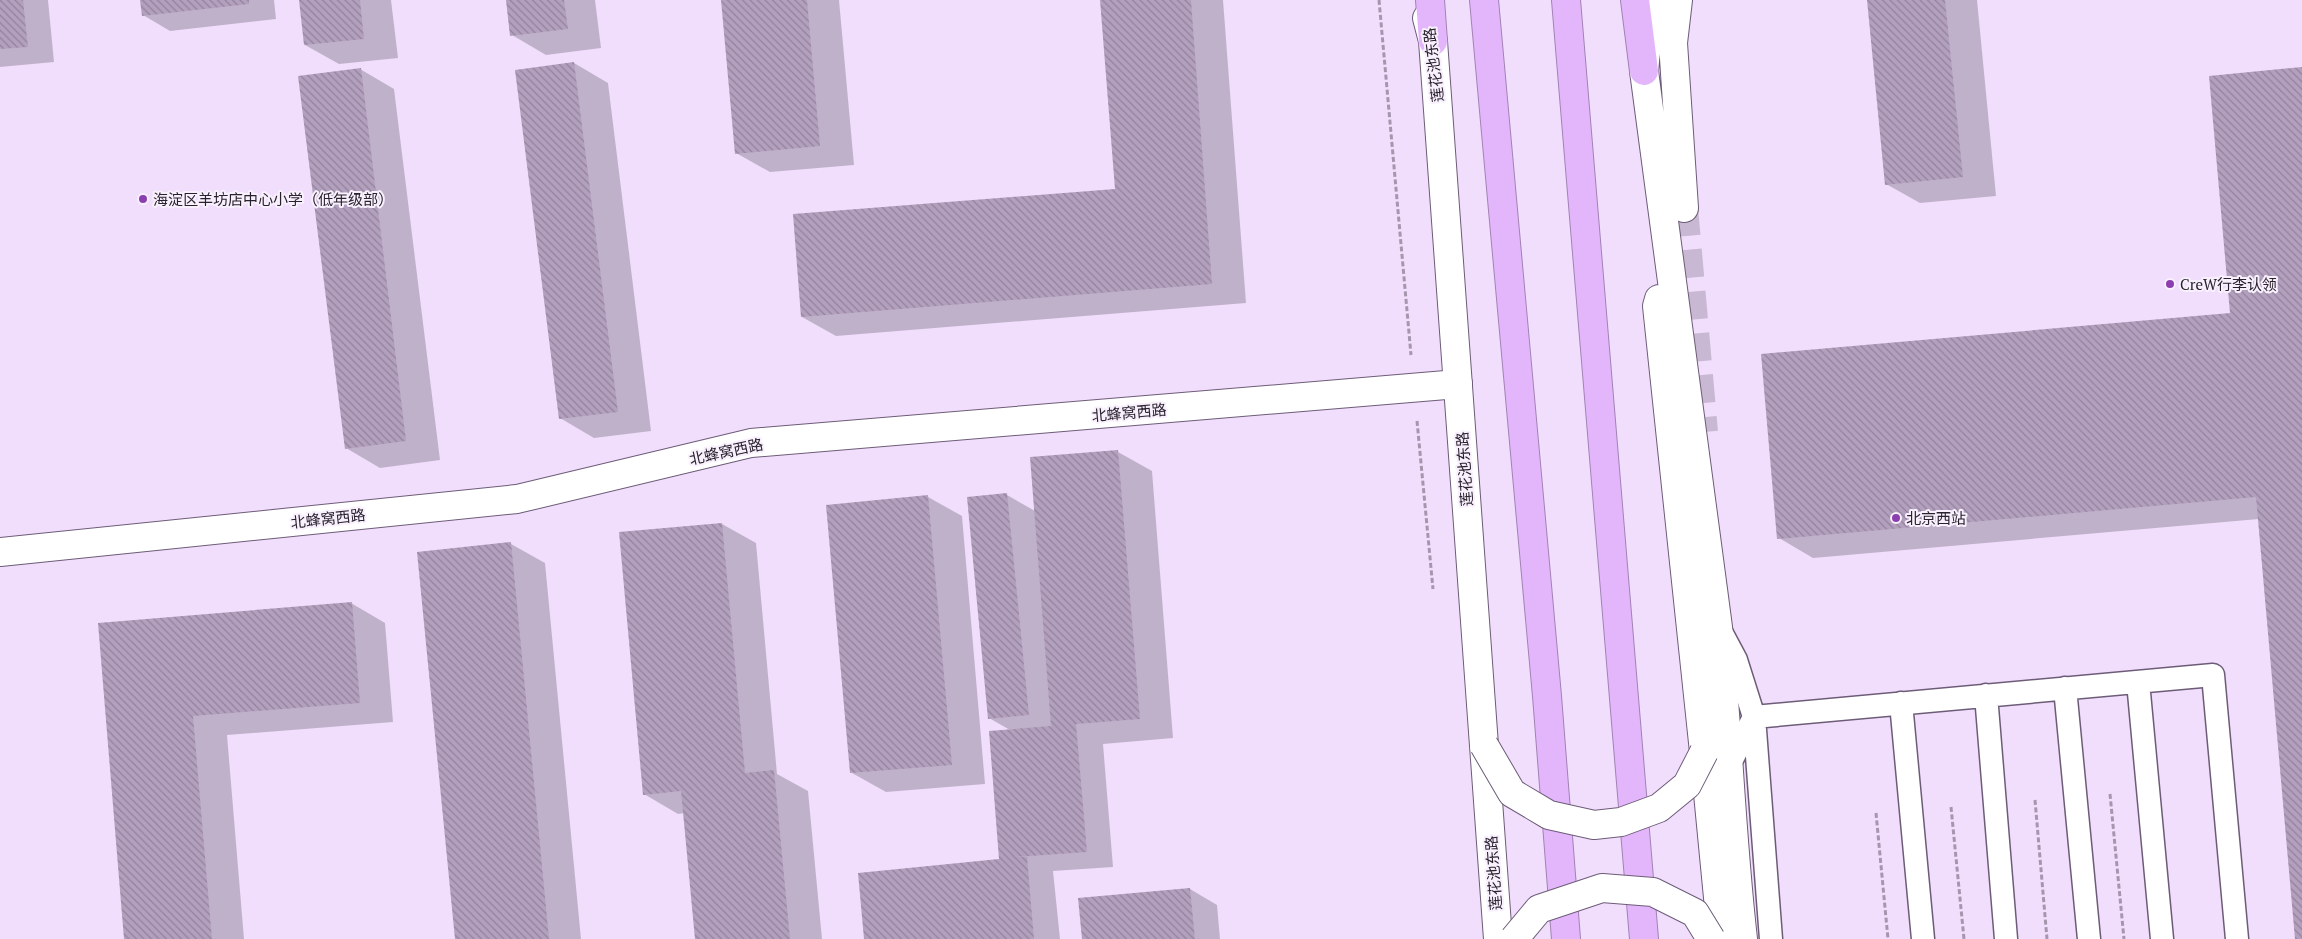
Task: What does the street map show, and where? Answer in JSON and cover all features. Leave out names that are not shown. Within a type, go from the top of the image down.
[{"type":"highway","points":[[1430,0],[1433,41]]},
{"type":"highway","points":[[1484,0],[1547,696],[1566,939]]},
{"type":"highway","points":[[1566,0],[1644,939]]},
{"type":"highway","points":[[1635,0],[1644,71]]},
{"type":"street","name":"莲花池东路","points":[[1422,0],[1433,41],[1498,939]]},
{"type":"street","points":[[1651,0],[1644,71],[1718,627],[1727,720],[1728,767],[1743,939]]},
{"type":"street","points":[[1678,0],[1673,43],[1684,208]]},
{"type":"street","points":[[1670,268],[1657,306],[1722,939]]},
{"type":"street","name":"北蜂窝西路","points":[[0,552],[517,499],[751,443],[1458,384]]},
{"type":"street","points":[[1484,745],[1512,793],[1549,815],[1594,826],[1621,822],[1659,808],[1687,785],[1704,752]]},
{"type":"street","points":[[1514,939],[1539,909],[1602,888],[1653,892],[1696,913],[1711,939]]},
{"type":"lane","points":[[1718,627],[1736,660],[1754,717],[1771,939]]},
{"type":"lane","points":[[1754,717],[2213,675],[2237,939]]},
{"type":"lane","points":[[2138,682],[2162,939]]},
{"type":"lane","points":[[2065,688],[2089,939]]},
{"type":"lane","points":[[1986,695],[2006,939]]},
{"type":"lane","points":[[1902,703],[1924,939]]},
{"type":"lane","points":[[1728,767],[1754,717]]},
{"type":"path","points":[[1379,0],[1433,590]]},
{"type":"path","points":[[2110,794],[2124,939]]},
{"type":"path","points":[[2035,800],[2047,939]]},
{"type":"path","points":[[1951,807],[1964,939]]},
{"type":"path","points":[[1876,813],[1888,939]]},
{"type":"building","points":[[0,0],[23,0],[28,47],[0,49]]},
{"type":"building","points":[[140,0],[249,0],[249,4],[142,16]]},
{"type":"building","points":[[299,0],[360,0],[364,39],[304,45]]},
{"type":"building","points":[[506,0],[564,0],[568,29],[510,36]]},
{"type":"building","points":[[721,0],[807,0],[820,146],[735,154]]},
{"type":"building","points":[[1100,0],[1191,0],[1212,284],[801,317],[793,214],[1115,189]]},
{"type":"building","points":[[1867,0],[1945,0],[1963,177],[1885,185]]},
{"type":"building","points":[[574,62],[618,412],[559,419],[515,70]]},
{"type":"building","name":"北京西站","points":[[2302,67],[2302,939],[2295,939],[2256,497],[1777,539],[1761,354],[2230,313],[2209,76]]},
{"type":"building","points":[[361,68],[406,441],[345,449],[298,76]]},
{"type":"building","points":[[1118,450],[1140,719],[1076,724],[1087,852],[1015,857],[1027,857],[1034,939],[864,939],[858,873],[999,859],[989,731],[1051,726],[1030,457]]},
{"type":"building","points":[[1007,493],[1029,715],[988,719],[967,497]]},
{"type":"building","points":[[928,495],[952,765],[850,773],[826,505]]},
{"type":"building","points":[[722,523],[745,773],[774,770],[790,939],[695,939],[681,791],[643,795],[619,532]]},
{"type":"building","points":[[511,542],[549,939],[455,939],[417,552]]},
{"type":"building","points":[[352,602],[360,703],[193,716],[212,939],[124,939],[98,623]]},
{"type":"building","points":[[1190,888],[1195,939],[1082,939],[1078,898]]},
{"type":"tunnel","points":[[1684,208],[1704,432]]},
{"type":"place","name":"海淀区羊坊店中心小学（低年级部）","points":[[143,199]]},
{"type":"place","name":"CreW行李认领","points":[[2170,284]]},
{"type":"place","name":"北京西站","points":[[1896,518]]}]
